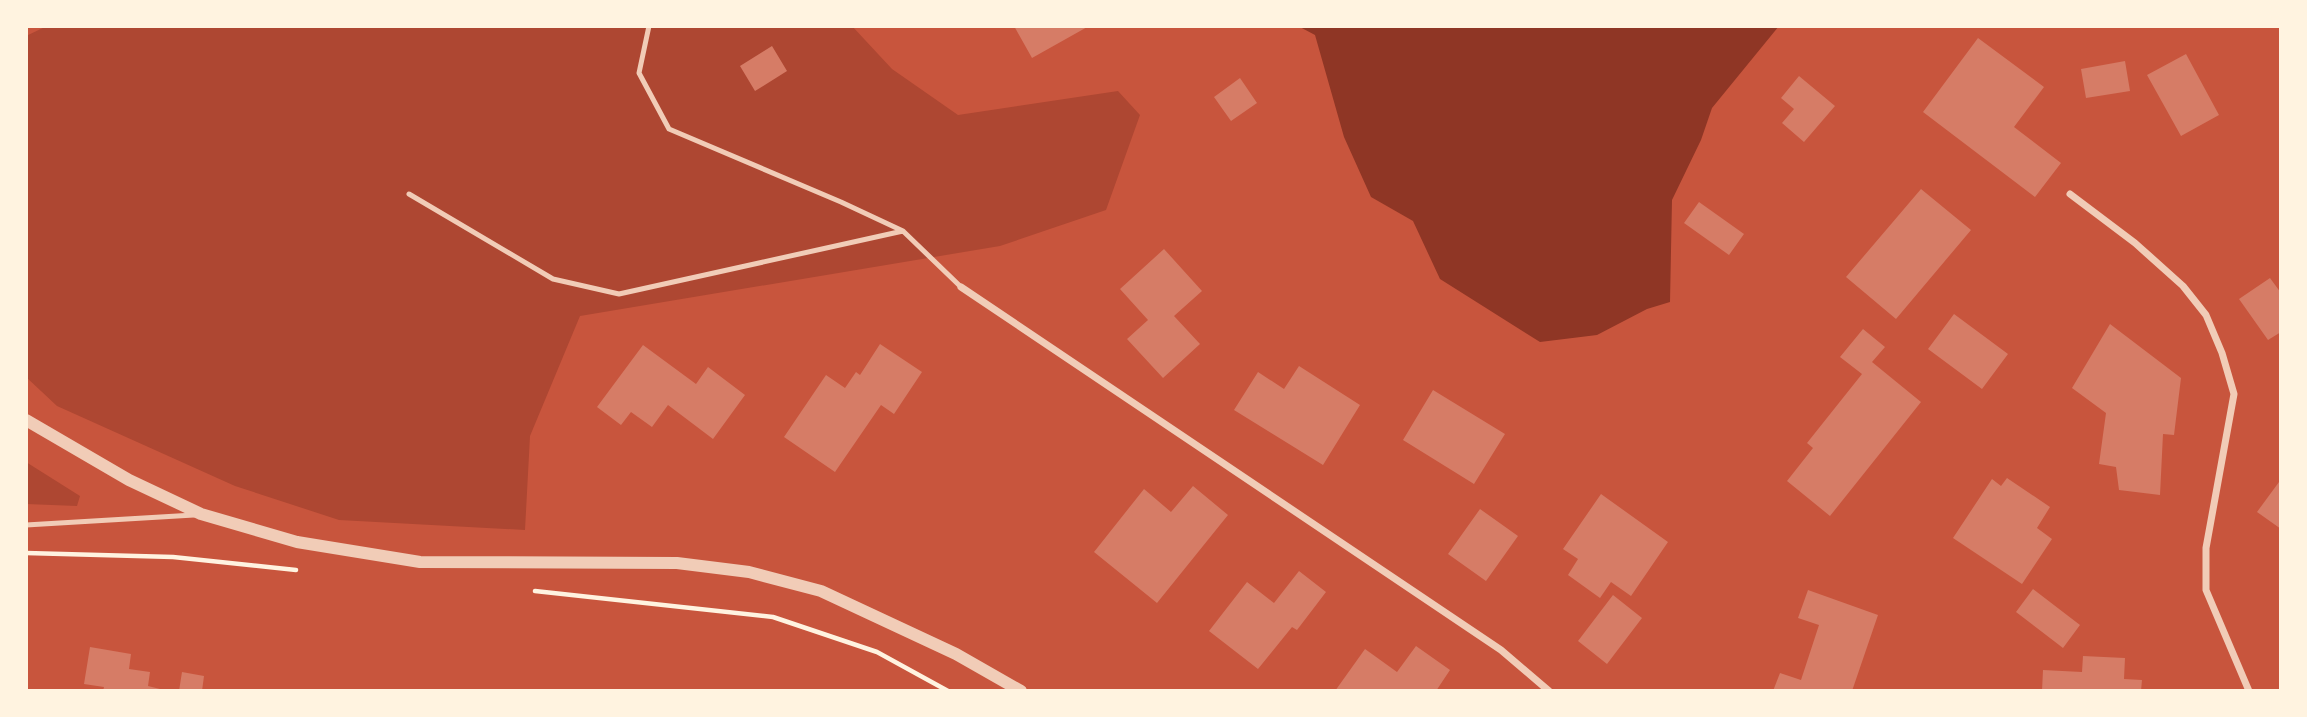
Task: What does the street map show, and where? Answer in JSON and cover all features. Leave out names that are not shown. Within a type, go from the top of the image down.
[{"type":"street","points":[[2070,194],[2135,243],[2183,286],[2206,315],[2222,353],[2234,394],[2206,548],[2206,590],[2249,691]]},
{"type":"street","points":[[961,287],[1502,650],[1549,691]]},
{"type":"street","points":[[26,420],[129,480],[201,514],[297,542],[420,562],[677,564],[749,572],[821,590],[956,654],[1021,691]]},
{"type":"lane","points":[[649,26],[639,73],[669,129],[902,231],[961,287]]},
{"type":"lane","points":[[409,194],[553,279],[619,294],[902,231]]},
{"type":"lane","points":[[26,525],[201,514]]},
{"type":"path","points":[[26,554],[173,558],[307,571]]},
{"type":"path","points":[[528,590],[773,617],[877,652],[947,691]]},
{"type":"shaded area","points":[[47,26],[852,26],[892,69],[958,115],[1118,91],[1140,115],[1106,210],[1000,246],[580,316],[530,436],[525,530],[339,520],[235,486],[57,406],[26,377],[26,36]]},
{"type":"shaded area","points":[[1298,26],[1779,26],[1712,108],[1701,140],[1672,200],[1670,302],[1647,309],[1597,335],[1540,342],[1440,279],[1413,221],[1371,197],[1344,137],[1315,35]]},
{"type":"shaded area","points":[[26,462],[80,496],[77,506],[26,504]]},
{"type":"building","points":[[1014,26],[1089,26],[1032,58]]},
{"type":"building","points":[[1978,38],[2044,87],[2014,127],[2061,163],[2035,197],[1923,112]]},
{"type":"building","points":[[772,46],[787,71],[755,91],[740,66]]},
{"type":"building","points":[[2186,54],[2219,115],[2181,136],[2147,75]]},
{"type":"building","points":[[2125,61],[2130,91],[2086,98],[2081,69]]},
{"type":"building","points":[[1799,76],[1835,106],[1804,142],[1782,123],[1794,109],[1781,98]]},
{"type":"building","points":[[1240,78],[1257,103],[1231,121],[1214,97]]},
{"type":"building","points":[[1921,189],[1971,230],[1896,319],[1846,277]]},
{"type":"building","points":[[1699,202],[1744,234],[1729,255],[1684,223]]},
{"type":"building","points":[[1164,249],[1202,291],[1174,316],[1200,344],[1163,378],[1127,339],[1148,320],[1120,289]]},
{"type":"building","points":[[2270,278],[2281,293],[2281,332],[2268,340],[2239,299]]},
{"type":"building","points":[[1954,314],[2008,354],[1982,389],[1928,349]]},
{"type":"building","points":[[2110,324],[2181,378],[2174,435],[2163,434],[2160,495],[2119,490],[2116,467],[2099,464],[2106,413],[2072,388]]},
{"type":"building","points":[[1863,329],[1885,347],[1872,362],[1921,402],[1830,516],[1787,481],[1813,448],[1807,443],[1862,374],[1840,357]]},
{"type":"building","points":[[880,344],[922,372],[894,414],[881,405],[835,472],[784,437],[826,375],[845,388],[856,372],[860,375]]},
{"type":"building","points":[[643,345],[696,384],[708,367],[745,395],[713,439],[668,405],[652,427],[631,412],[621,425],[597,407]]},
{"type":"building","points":[[1299,366],[1360,405],[1323,465],[1234,410],[1258,372],[1284,389]]},
{"type":"building","points":[[1433,390],[1505,434],[1474,484],[1403,440]]},
{"type":"building","points":[[2007,478],[2050,507],[2037,528],[2052,539],[2022,584],[1953,538],[1992,479],[2001,486]]},
{"type":"building","points":[[2279,482],[2281,483],[2281,529],[2257,512]]},
{"type":"building","points":[[1193,486],[1228,515],[1157,603],[1094,552],[1144,489],[1171,512]]},
{"type":"building","points":[[1601,494],[1668,542],[1631,596],[1611,582],[1600,598],[1568,575],[1578,559],[1563,549]]},
{"type":"building","points":[[1480,509],[1518,536],[1486,581],[1448,554]]},
{"type":"building","points":[[1299,571],[1326,592],[1297,630],[1292,627],[1258,669],[1209,631],[1247,582],[1274,603]]},
{"type":"building","points":[[2033,589],[2080,625],[2063,648],[2016,612]]},
{"type":"building","points":[[1808,590],[1878,615],[1852,691],[1773,691],[1780,673],[1801,680],[1819,625],[1798,618]]},
{"type":"building","points":[[1613,595],[1642,618],[1607,664],[1578,641]]},
{"type":"building","points":[[1416,646],[1450,670],[1436,691],[1335,691],[1365,649],[1397,672]]},
{"type":"building","points":[[90,647],[131,654],[129,669],[150,672],[148,686],[168,691],[103,691],[104,687],[84,684]]},
{"type":"building","points":[[2083,656],[2125,658],[2124,679],[2142,680],[2141,691],[2042,691],[2043,670],[2082,672]]},
{"type":"building","points":[[182,672],[204,676],[202,691],[179,691]]}]
